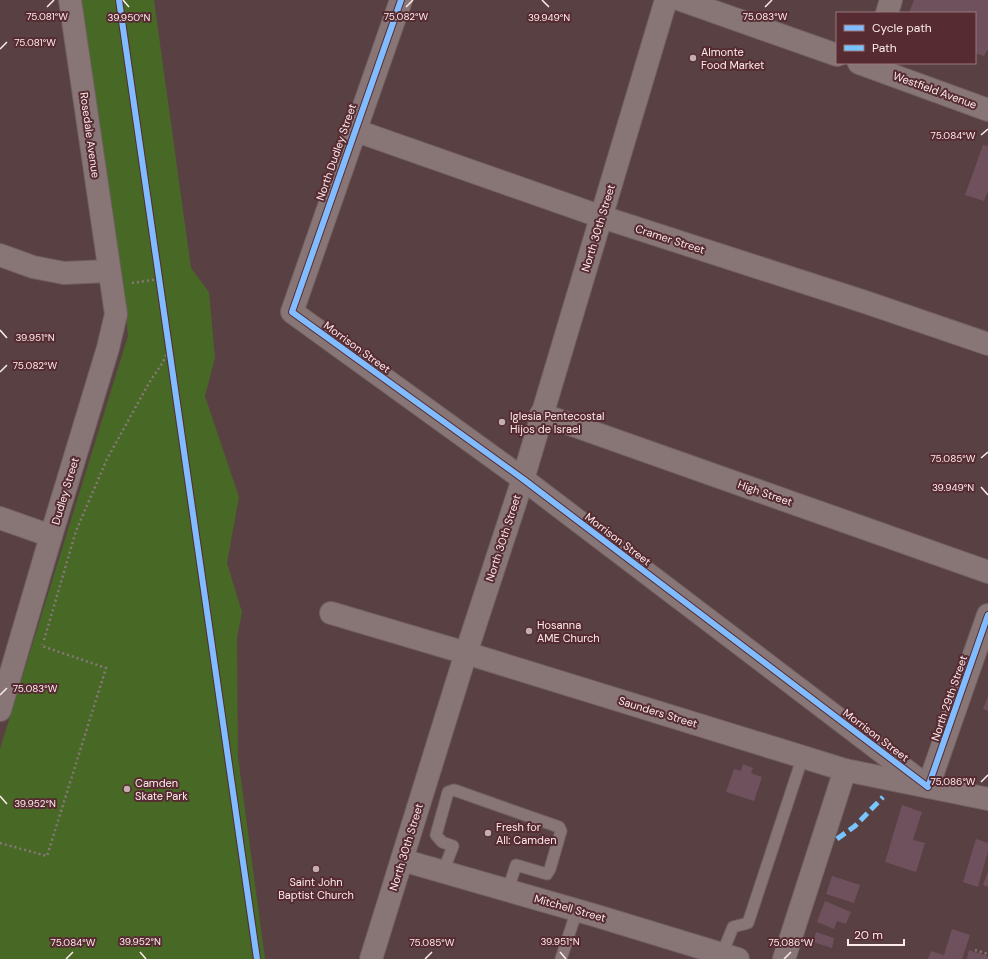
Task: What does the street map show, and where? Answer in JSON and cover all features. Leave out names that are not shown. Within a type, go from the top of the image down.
[{"type":"street","name":"Rosedale Avenue","points":[[70,0],[111,278]]},
{"type":"street","name":"North Dudley Street","points":[[292,312],[354,130],[401,0]]},
{"type":"street","name":"North 30th Street","points":[[371,959],[466,652],[523,479],[541,414],[602,217],[666,0]]},
{"type":"street","points":[[681,0],[836,55]]},
{"type":"street","points":[[887,12],[892,0]]},
{"type":"street","name":"Westfield Avenue","points":[[865,64],[988,110]]},
{"type":"street","name":"Cramer Street","points":[[354,130],[602,217],[865,302],[988,344]]},
{"type":"street","points":[[0,255],[33,267],[64,273],[111,278]]},
{"type":"street","name":"Dudley Street","points":[[0,710],[108,348],[116,314],[111,278]]},
{"type":"street","name":"Morrison Street","points":[[292,312],[523,479],[928,787]]},
{"type":"street","name":"High Street","points":[[541,414],[988,572]]},
{"type":"street","points":[[0,518],[51,536]]},
{"type":"street","name":"Saunders Street","points":[[331,614],[466,652],[845,770],[988,799]]},
{"type":"street","name":"North 29th Street","points":[[928,787],[988,615]]},
{"type":"street","points":[[784,959],[845,770]]},
{"type":"street","name":"Mitchell Street","points":[[402,860],[576,910],[730,957]]},
{"type":"lane","points":[[730,957],[733,926],[748,923],[803,756]]},
{"type":"lane","points":[[443,872],[453,846],[442,842],[436,835],[448,792],[454,790],[559,827],[561,831],[550,868],[546,874],[516,864],[508,890]]},
{"type":"lane","points":[[561,959],[576,910]]},
{"type":"path","points":[[158,272],[160,287]]},
{"type":"path","points":[[111,278],[159,279]]},
{"type":"path","points":[[168,341],[171,364]]},
{"type":"path","points":[[0,843],[47,856],[106,668],[42,646],[79,524],[107,459],[163,362],[169,348]]},
{"type":"path","points":[[975,950],[988,954]]},
{"type":"green space","points":[[81,0],[154,0],[191,268],[209,292],[215,358],[205,396],[239,497],[227,563],[242,612],[237,638],[238,757],[265,959],[0,959],[0,749],[128,336],[123,278],[112,232]]},
{"type":"building","points":[[914,0],[988,0],[988,50],[984,56],[976,53],[976,12],[909,12]]},
{"type":"building","points":[[983,145],[988,146],[988,191],[984,201],[965,195]]},
{"type":"building","points":[[988,696],[988,711],[983,709]]},
{"type":"building","points":[[743,764],[753,768],[751,773],[762,777],[754,801],[726,792],[734,769],[741,771]]},
{"type":"building","points":[[902,805],[922,812],[913,840],[925,843],[916,872],[885,862]]},
{"type":"building","points":[[976,839],[988,843],[988,851],[978,887],[963,882]]},
{"type":"building","points":[[988,871],[988,887],[983,885]]},
{"type":"building","points":[[832,876],[860,885],[854,903],[826,894]]},
{"type":"building","points":[[825,901],[851,912],[846,924],[837,921],[834,929],[817,922]]},
{"type":"building","points":[[952,929],[970,935],[962,959],[928,959],[931,951],[944,955]]},
{"type":"building","points":[[816,932],[834,938],[832,948],[813,942]]},
{"type":"building","points":[[969,950],[988,956],[988,959],[967,959]]},
{"type":"marked path","points":[[837,839],[855,826],[883,797]]},
{"type":"cycle path","points":[[119,0],[257,959]]},
{"type":"cycle path","points":[[401,0],[292,312],[523,479],[928,787],[988,615]]},
{"type":"place","name":"Almonte Food Market","points":[[693,58]]},
{"type":"place","name":"Iglesia Pentecostal Hijos de Israel","points":[[502,422]]},
{"type":"place","name":"Hosanna AME Church","points":[[529,631]]},
{"type":"place","name":"Camden Skate Park","points":[[127,789]]},
{"type":"place","name":"Fresh for All: Camden","points":[[488,833]]},
{"type":"place","name":"Saint John Baptist Church","points":[[316,869]]}]
